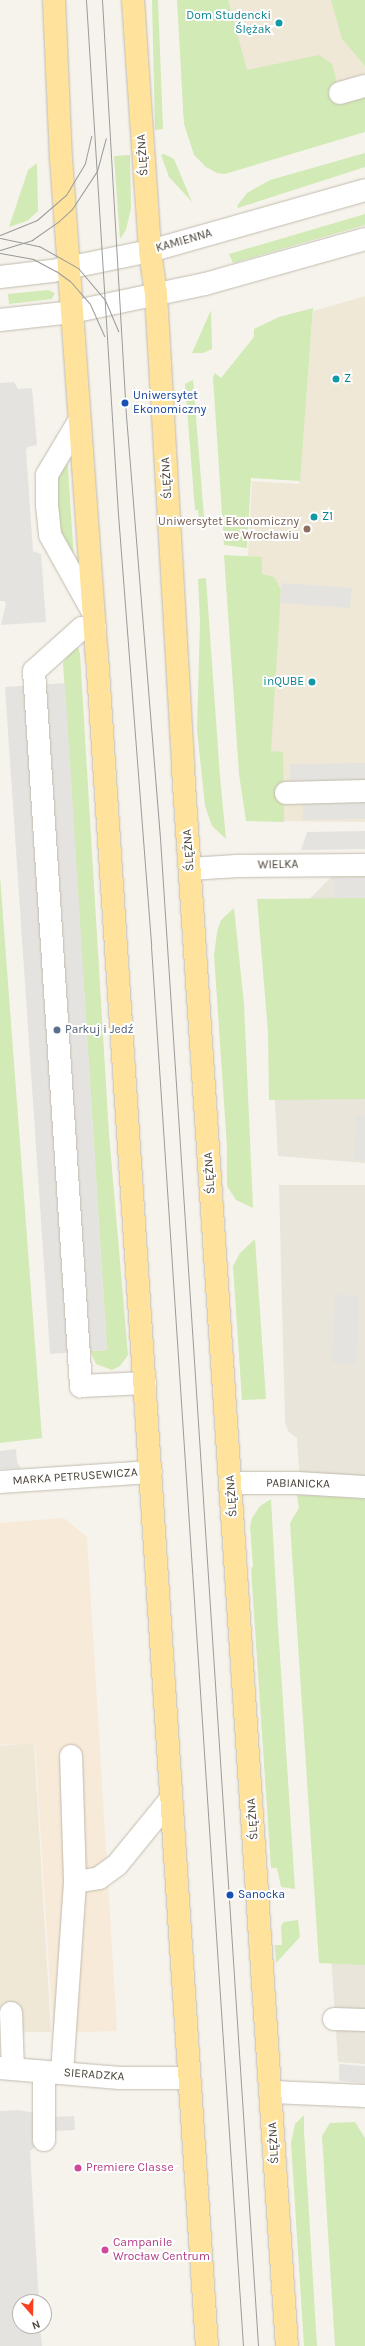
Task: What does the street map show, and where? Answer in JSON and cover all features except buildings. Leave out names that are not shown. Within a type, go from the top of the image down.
[{"type":"main road","points":[[54,0],[59,133],[94,620],[151,1472],[170,1800],[187,2030],[188,2078],[207,2346]]},
{"type":"main road","name":"ŚLĘŻNA","points":[[133,0],[150,251],[156,294],[190,869],[272,2092],[287,2346]]},
{"type":"street","points":[[340,93],[365,86]]},
{"type":"street","name":"KAMIENNA","points":[[0,277],[69,268],[150,251],[365,190]]},
{"type":"street","points":[[0,320],[72,312],[225,279],[365,238]]},
{"type":"street","points":[[79,421],[47,475],[47,505],[50,535],[94,620],[82,628],[34,671],[81,1386],[145,1383]]},
{"type":"street","points":[[286,792],[365,791]]},
{"type":"street","name":"WIELKA","points":[[190,869],[237,866],[365,865]]},
{"type":"street","name":"MARKA PETRUSEWICZA","points":[[0,1482],[151,1472]]},
{"type":"street","name":"PABIANICKA","points":[[231,1483],[297,1483],[365,1487]]},
{"type":"street","points":[[44,2140],[75,1882],[71,1756]]},
{"type":"street","points":[[75,1882],[99,1878],[117,1866],[170,1800]]},
{"type":"street","points":[[7,2068],[11,2014]]},
{"type":"street","points":[[334,2019],[365,2020]]},
{"type":"street","name":"SIERADZKA","points":[[7,2068],[120,2078],[188,2078]]},
{"type":"street","points":[[272,2092],[365,2096]]},
{"type":"shaded area","points":[[179,0],[365,0],[365,131],[193,147],[183,113]]},
{"type":"shaded area","name":"Uniwersytet Ekonomiczny we Wrocławiu","points":[[365,296],[365,822],[257,821],[247,573],[252,481],[299,484],[313,311]]},
{"type":"shaded area","points":[[14,382],[18,389],[32,388],[37,445],[28,447],[26,450],[33,551],[41,554],[46,622],[1,625],[6,604],[5,601],[0,601],[0,383]]},
{"type":"shaded area","points":[[282,583],[352,588],[350,608],[280,603]]},
{"type":"shaded area","name":"Parkuj i Jedź","points":[[65,683],[107,1350],[50,1354],[5,687]]},
{"type":"shaded area","points":[[365,763],[365,819],[303,820],[303,802],[291,803],[290,764]]},
{"type":"shaded area","points":[[365,831],[365,849],[301,850],[307,832]]},
{"type":"shaded area","points":[[343,865],[365,865],[365,1163],[278,1156],[266,943]]},
{"type":"shaded area","points":[[334,878],[365,878],[365,898],[334,898]]},
{"type":"shaded area","points":[[356,1115],[365,1115],[365,1160],[354,1160]]},
{"type":"shaded area","points":[[279,1185],[365,1185],[365,2064],[338,2062],[297,1438],[288,1431],[285,1422]]},
{"type":"shaded area","points":[[335,1294],[359,1296],[356,1364],[332,1363]]},
{"type":"shaded area","points":[[16,1449],[17,1462],[21,1468],[0,1469],[0,1451]]},
{"type":"shaded area","points":[[64,1518],[87,1537],[117,2031],[53,2033],[35,1743],[0,1745],[0,1523]]},
{"type":"shaded area","points":[[34,1743],[51,2032],[0,2032],[0,1746]]},
{"type":"shaded area","points":[[339,2064],[365,2066],[365,2083],[339,2081]]},
{"type":"shaded area","points":[[19,2110],[54,2117],[74,2116],[75,2130],[56,2131],[30,2151],[39,2294],[12,2294],[12,2334],[41,2334],[42,2346],[0,2346],[0,2111]]},
{"type":"green space","points":[[152,0],[158,0],[163,129],[155,130]]},
{"type":"green space","points":[[177,0],[228,0],[247,70],[319,55],[332,64],[340,95],[365,88],[365,132],[225,174],[217,173],[206,167],[194,155],[184,124]]},
{"type":"green space","points":[[331,0],[365,0],[365,66],[342,39]]},
{"type":"green space","points":[[365,153],[365,167],[238,208],[237,206],[247,193],[270,180]]},
{"type":"green space","points":[[164,154],[174,159],[192,202],[169,177],[161,155]]},
{"type":"green space","points":[[130,155],[131,208],[126,230],[120,239],[114,156]]},
{"type":"green space","points":[[37,163],[38,211],[27,221],[9,227],[28,170]]},
{"type":"green space","points":[[365,214],[365,225],[233,263],[229,254]]},
{"type":"green space","points":[[48,290],[55,293],[52,299],[9,304],[8,294]]},
{"type":"green space","points":[[313,308],[300,481],[251,478],[247,548],[224,545],[213,377],[215,373],[221,378],[254,337],[254,329],[279,317]]},
{"type":"green space","points":[[211,310],[212,349],[203,353],[192,353]]},
{"type":"green space","points":[[193,380],[204,517],[199,518],[198,510],[195,510],[185,384]]},
{"type":"green space","points":[[67,453],[74,560],[62,536],[56,515],[55,483]]},
{"type":"green space","points":[[224,555],[262,557],[262,574],[274,577],[281,590],[271,751],[283,752],[284,822],[246,821],[239,774]]},
{"type":"green space","points":[[206,578],[220,777],[226,839],[212,826],[205,806],[197,730],[200,622],[198,579]]},
{"type":"green space","points":[[74,646],[78,647],[80,654],[109,1134],[128,1355],[120,1366],[112,1370],[96,1364],[90,1351],[107,1350],[63,663]]},
{"type":"green space","points":[[0,876],[42,1438],[0,1443]]},
{"type":"green space","points":[[365,898],[365,1099],[269,1100],[268,1032],[257,899]]},
{"type":"green space","points":[[234,908],[244,1004],[253,1208],[236,1200],[227,1186],[227,1147],[214,955],[217,932],[221,920]]},
{"type":"green space","points":[[255,1239],[266,1399],[242,1400],[233,1266],[240,1253]]},
{"type":"green space","points":[[297,1495],[365,1499],[365,1965],[319,1963],[290,1523],[299,1508]]},
{"type":"green space","points":[[271,1499],[295,1889],[281,1887],[277,1868],[271,1868],[251,1569],[253,1566],[250,1527],[252,1518],[260,1506]]},
{"type":"green space","points":[[298,1920],[300,1937],[276,1963],[275,1945],[282,1945],[281,1926],[284,1922]]},
{"type":"green space","points":[[304,2115],[317,2346],[304,2346],[291,2143],[295,2124]]},
{"type":"green space","points":[[355,2122],[365,2138],[365,2346],[335,2346],[322,2136],[330,2123]]},
{"type":"tram line","points":[[86,0],[118,514],[151,946],[243,2346]]},
{"type":"tram line","points":[[102,0],[125,403],[160,838],[258,2346]]},
{"type":"tram line","points":[[0,235],[37,220],[66,195],[85,163],[91,136]]},
{"type":"tram line","points":[[0,250],[32,240],[58,222],[72,209],[97,171],[106,138]]},
{"type":"tram line","points":[[0,238],[39,246],[78,268],[105,300],[118,331]]},
{"type":"tram line","points":[[0,253],[33,259],[56,271],[70,281],[90,304],[104,336]]},
{"type":"place","name":"Dom Studencki Ślężak","points":[[279,23]]},
{"type":"place","name":"Z","points":[[336,379]]},
{"type":"place","name":"Uniwersytet Ekonomiczny","points":[[125,403]]},
{"type":"place","name":"Z1","points":[[314,517]]},
{"type":"place","name":"Uniwersytet Ekonomiczny we Wrocławiu","points":[[307,529]]},
{"type":"place","name":"inQUBE","points":[[312,682]]},
{"type":"place","name":"Parkuj i Jedź","points":[[57,1030]]},
{"type":"place","name":"Sanocka","points":[[230,1895]]},
{"type":"place","name":"Premiere Classe","points":[[78,2168]]},
{"type":"place","name":"Campanile Wrocław Centrum","points":[[105,2250]]}]
